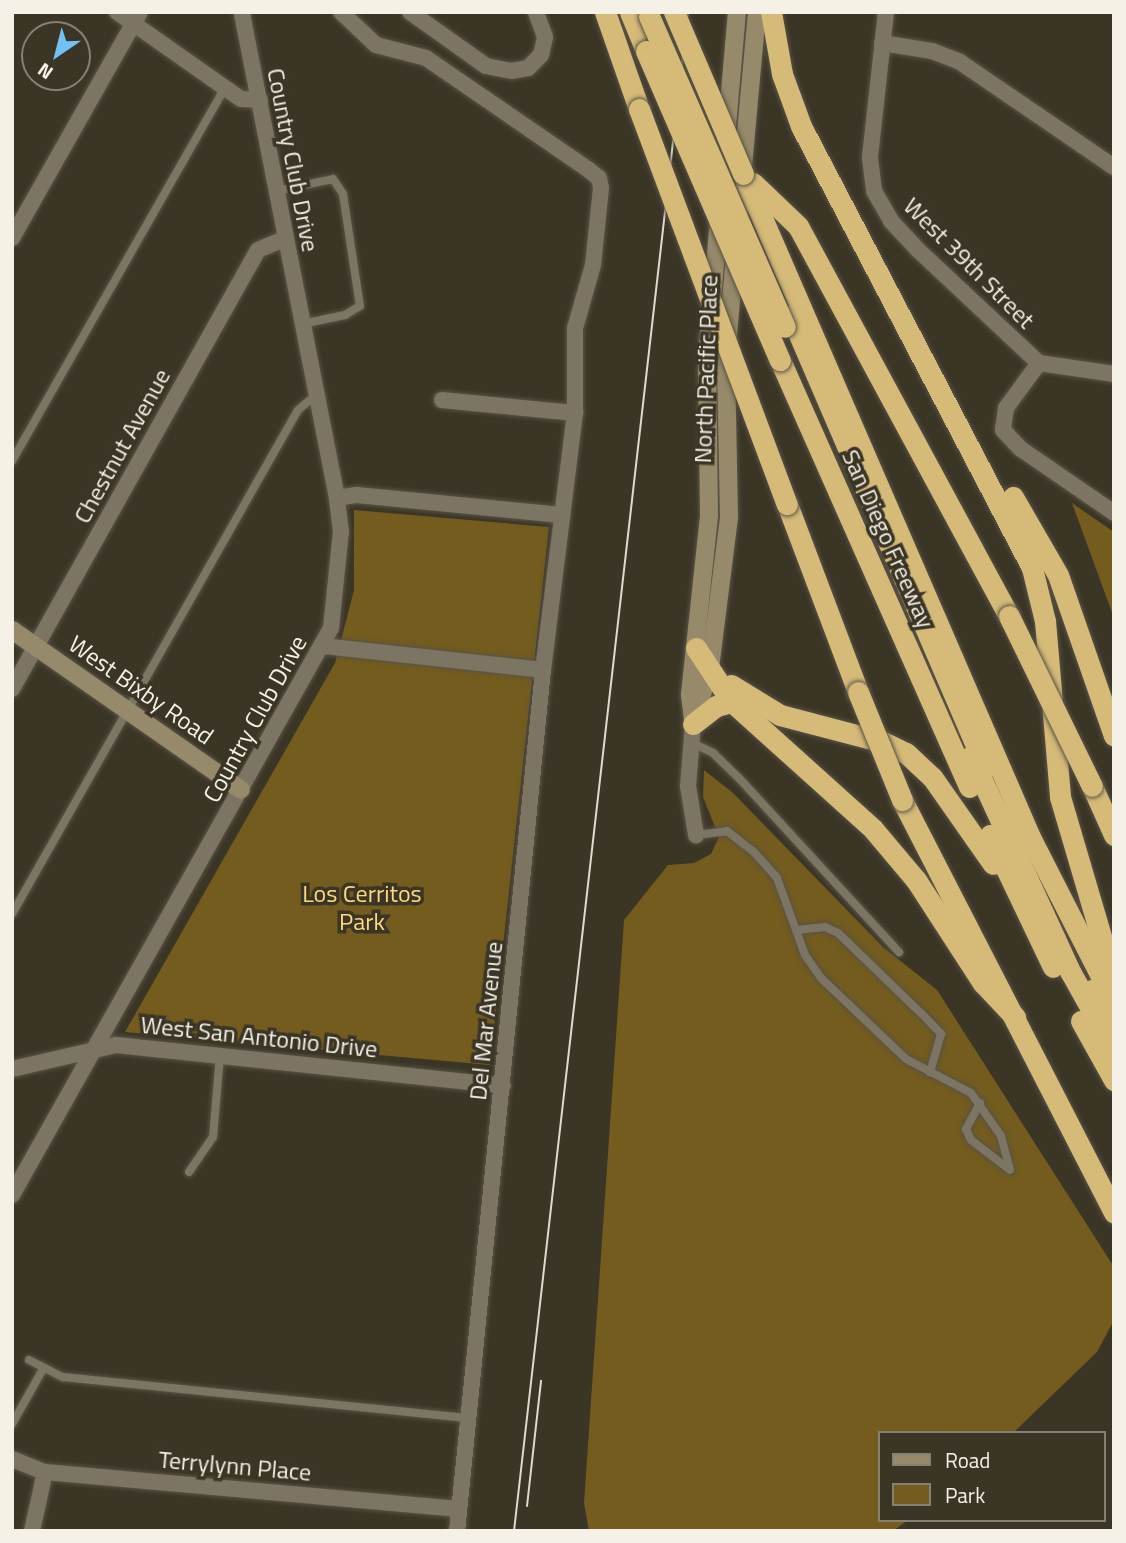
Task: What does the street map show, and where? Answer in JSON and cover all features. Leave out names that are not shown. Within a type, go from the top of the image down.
[{"type":"highway","points":[[605,12],[787,504],[902,800],[1114,1213]]},
{"type":"highway","name":"San Diego Freeway","points":[[674,12],[1030,837],[1114,1002]]},
{"type":"highway","points":[[771,12],[782,74],[801,125],[1023,543],[1040,593],[1060,797],[1114,980]]},
{"type":"highway","points":[[646,13],[786,303],[1040,887],[1114,1031]]},
{"type":"highway","points":[[646,13],[994,809],[1071,973],[1114,1050]]},
{"type":"highway","name":"San Diego Freeway","points":[[646,13],[646,51],[780,360],[1020,902],[1114,1080]]},
{"type":"highway","points":[[743,174],[798,226],[1009,616],[1114,835]]},
{"type":"highway","points":[[919,343],[1058,575],[1114,736]]},
{"type":"highway","points":[[696,648],[710,668],[740,699],[873,829],[916,880],[983,983],[1015,1017]]},
{"type":"highway","points":[[692,734],[716,706],[740,699],[780,715],[883,742],[906,753],[932,777],[1020,902]]},
{"type":"main road","name":"North Pacific Place","points":[[692,734],[690,694],[709,516],[707,356],[737,12]]},
{"type":"main road","name":"North Pacific Place","points":[[692,734],[710,668],[729,518],[726,357],[757,12]]},
{"type":"main road","name":"West Bixby Road","points":[[12,630],[241,790]]},
{"type":"street","points":[[117,12],[136,18],[241,99],[260,100]]},
{"type":"street","name":"Country Club Drive","points":[[12,1195],[323,646],[336,596],[341,532],[337,498],[284,239],[242,12]]},
{"type":"street","points":[[337,498],[357,495],[561,515],[575,413],[575,327],[593,265],[599,178],[426,58],[376,45],[341,12]]},
{"type":"street","points":[[410,12],[486,66],[511,71],[527,68],[541,55],[545,37],[536,12]]},
{"type":"street","points":[[886,12],[882,43],[932,51],[960,62],[1114,167]]},
{"type":"street","points":[[12,238],[136,18]]},
{"type":"street","name":"West 39th Street","points":[[882,43],[870,158],[874,191],[891,221],[917,249],[1039,363]]},
{"type":"street","name":"Chestnut Avenue","points":[[12,688],[258,250],[284,239]]},
{"type":"street","points":[[1114,374],[1039,363],[1006,408],[1003,430],[1021,449],[1114,513]]},
{"type":"street","points":[[442,400],[575,413]]},
{"type":"street","name":"Del Mar Avenue","points":[[457,1531],[456,1509],[503,1086],[543,670],[561,515]]},
{"type":"street","points":[[323,646],[543,670]]},
{"type":"street","name":"North Pacific Place","points":[[692,734],[688,786],[696,835]]},
{"type":"street","name":"West San Antonio Drive","points":[[12,1069],[116,1045],[503,1086]]},
{"type":"street","name":"Terrylynn Place","points":[[12,1459],[44,1472],[456,1509]]},
{"type":"street","points":[[32,1531],[44,1472]]},
{"type":"lane","points":[[12,461],[225,88]]},
{"type":"lane","points":[[275,191],[333,179],[343,194],[360,306],[345,315],[302,324]]},
{"type":"lane","points":[[12,914],[298,410],[316,395]]},
{"type":"lane","points":[[692,734],[738,776],[899,952]]},
{"type":"lane","points":[[696,835],[727,831],[753,851],[777,878],[805,955],[821,978],[906,1059],[945,1077],[980,1102],[1001,1136],[1010,1170],[971,1140],[966,1129],[980,1102]]},
{"type":"lane","points":[[797,930],[825,927],[838,933],[941,1034],[930,1072]]},
{"type":"lane","points":[[189,1172],[213,1137],[220,1056]]},
{"type":"lane","points":[[29,1360],[62,1377],[467,1418]]},
{"type":"lane","points":[[12,1424],[43,1369]]},
{"type":"green space","points":[[1072,503],[1114,532],[1114,618]]},
{"type":"green space","name":"Los Cerritos Park","points":[[354,510],[549,527],[490,1065],[125,1032],[335,663],[354,590]]},
{"type":"green space","points":[[704,770],[733,793],[883,947],[937,990],[1114,1267],[1114,1320],[1097,1352],[1015,1431],[878,1431],[878,1522],[905,1522],[893,1531],[589,1531],[584,1503],[624,920],[668,865],[694,863],[711,854],[719,837],[703,797]]},
{"type":"tram line","points":[[514,1531],[688,12]]},
{"type":"tram line","points":[[527,1506],[541,1381]]}]
